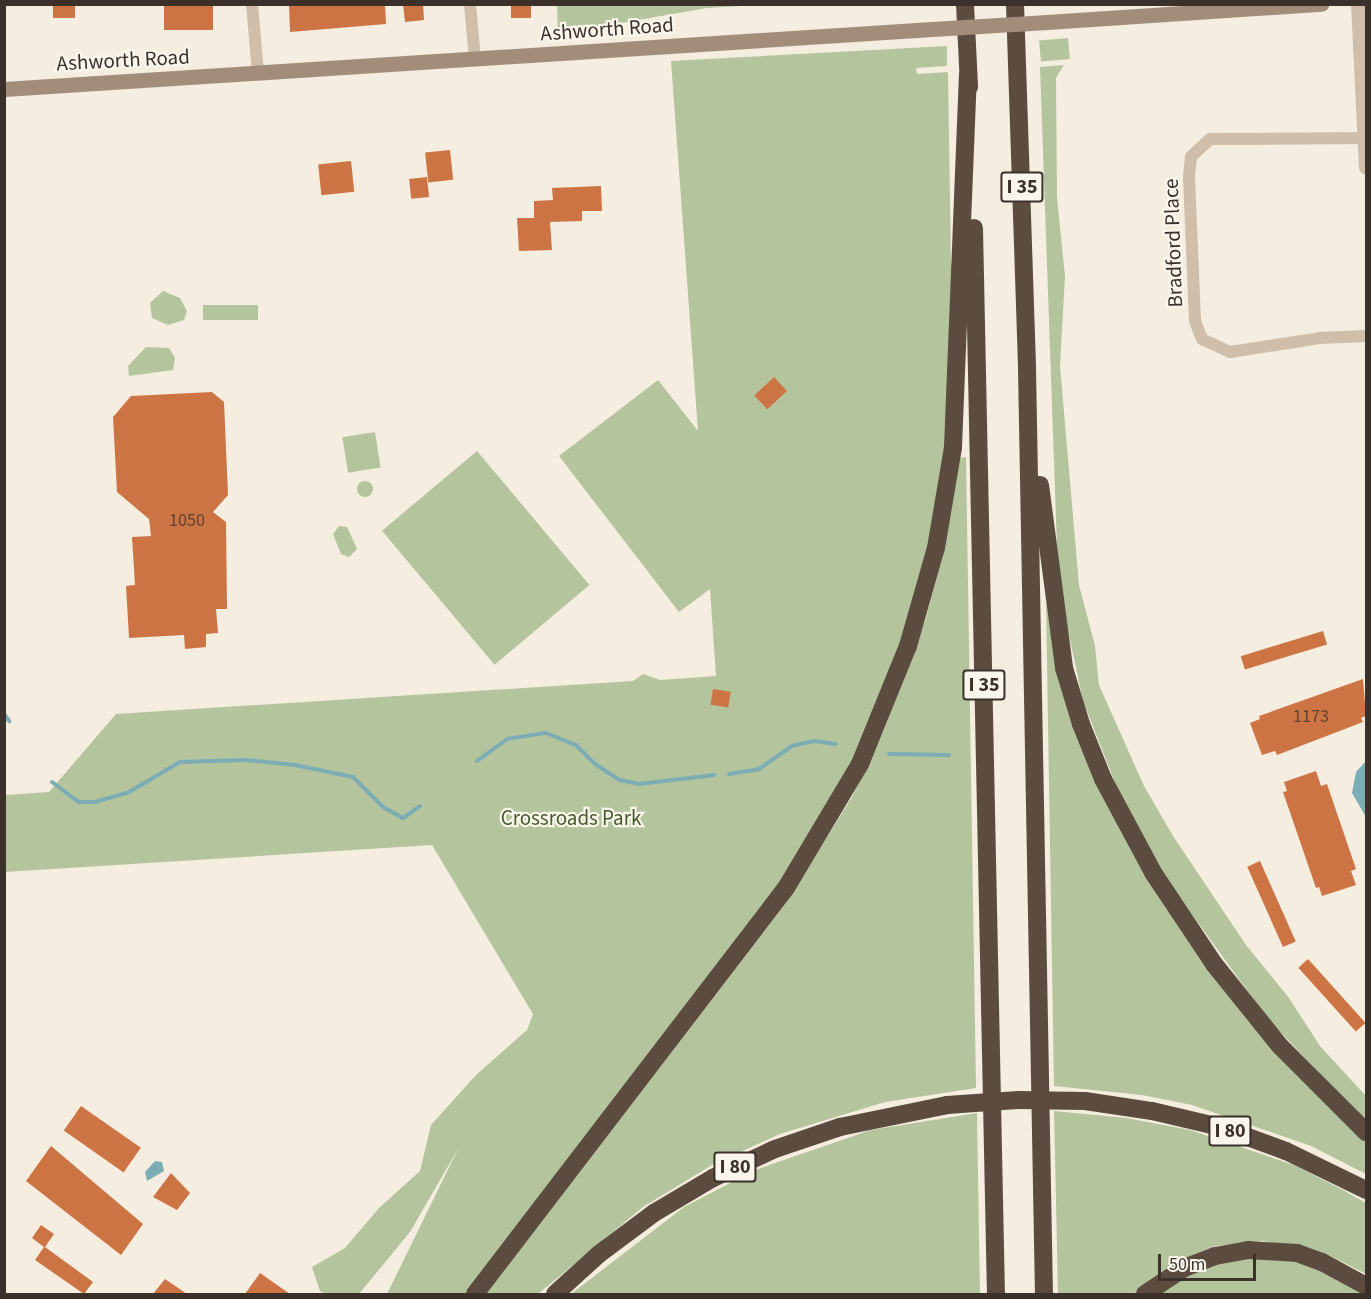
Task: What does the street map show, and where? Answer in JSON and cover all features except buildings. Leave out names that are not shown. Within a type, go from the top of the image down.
[{"type":"highway","name":"I 35","points":[[965,4],[996,1294]]},
{"type":"highway","name":"I 35","points":[[1015,4],[1027,369],[1044,1294]]},
{"type":"highway","points":[[476,1294],[786,888],[861,764],[908,646],[936,548],[953,447],[968,75]]},
{"type":"highway","points":[[1027,369],[1054,610],[1064,668],[1081,724],[1103,779],[1154,874],[1214,964],[1280,1046],[1366,1132]]},
{"type":"highway","name":"I 80","points":[[555,1294],[598,1254],[654,1213],[713,1178],[775,1149],[840,1127],[947,1105],[1019,1100],[1084,1101],[1152,1111],[1220,1127],[1286,1150],[1366,1190]]},
{"type":"highway","points":[[1145,1294],[1185,1268],[1215,1256],[1248,1250],[1297,1253],[1331,1266],[1366,1286]]},
{"type":"main road","name":"Ashworth Road","points":[[4,89],[1321,4]]},
{"type":"street","points":[[252,4],[258,73]]},
{"type":"street","points":[[470,4],[475,59]]},
{"type":"street","points":[[1358,4],[1366,167]]},
{"type":"street","name":"Bradford Place","points":[[1365,138],[1210,139],[1191,157],[1189,177],[1194,321],[1202,339],[1230,352],[1320,339],[1366,336]]},
{"type":"green space","points":[[557,4],[758,5],[707,8],[558,34]]},
{"type":"green space","points":[[1068,38],[1070,59],[1041,61],[1039,41]]},
{"type":"green space","name":"Crossroads Park","points":[[947,46],[947,66],[916,68],[917,74],[948,72],[951,263],[956,264],[946,456],[927,552],[898,655],[862,743],[774,895],[466,1294],[387,1294],[458,1149],[410,1232],[359,1294],[325,1294],[320,1291],[312,1267],[345,1248],[379,1208],[420,1171],[431,1125],[476,1075],[527,1030],[533,1014],[432,845],[5,872],[5,795],[49,792],[116,714],[633,681],[643,674],[660,680],[716,676],[710,589],[679,612],[559,456],[658,380],[698,431],[671,61]]},
{"type":"green space","points":[[1064,65],[1056,78],[1057,198],[1065,276],[1060,366],[1079,585],[1095,646],[1099,685],[1144,786],[1173,836],[1246,945],[1289,998],[1320,1046],[1366,1096],[1366,1122],[1268,1019],[1164,876],[1121,798],[1083,701],[1064,611],[1057,547],[1040,67]]},
{"type":"green space","points":[[163,291],[180,298],[187,311],[184,320],[168,325],[152,318],[150,303]]},
{"type":"green space","points":[[203,305],[258,305],[258,320],[203,320]]},
{"type":"green space","points":[[146,347],[169,348],[175,358],[173,370],[129,376],[128,366]]},
{"type":"green space","points":[[375,432],[381,468],[348,473],[342,437]]},
{"type":"green space","points":[[477,451],[589,585],[494,665],[382,531]]},
{"type":"green space","points":[[966,457],[976,1088],[885,1102],[780,1134],[712,1165],[643,1207],[538,1294],[486,1294],[786,903],[852,797],[883,732],[925,621],[943,556],[960,458]]},
{"type":"green space","points":[[362,481],[368,481],[373,489],[371,495],[362,497],[357,492],[357,486]]},
{"type":"green space","points":[[339,526],[347,527],[357,549],[349,557],[341,554],[333,534]]},
{"type":"green space","points":[[1046,603],[1056,656],[1120,828],[1323,1100],[1366,1143],[1366,1174],[1311,1146],[1192,1105],[1142,1095],[1054,1086]]},
{"type":"green space","points":[[1054,1111],[1126,1118],[1190,1130],[1294,1165],[1343,1190],[1366,1203],[1366,1274],[1327,1254],[1263,1241],[1216,1246],[1196,1254],[1133,1294],[1058,1294]]},
{"type":"green space","points":[[977,1113],[980,1294],[571,1294],[684,1207],[755,1170],[871,1130]]},
{"type":"green space","points":[[1261,1258],[1310,1264],[1366,1294],[1158,1294],[1190,1274],[1215,1264]]},
{"type":"water","points":[[1366,761],[1366,817],[1352,793],[1356,772]]},
{"type":"water","points":[[155,1161],[162,1162],[164,1171],[147,1181],[145,1172]]},
{"type":"waterway","points":[[4,714],[9,721]]},
{"type":"waterway","points":[[477,761],[507,739],[546,733],[576,745],[595,764],[620,780],[639,784],[714,775]]},
{"type":"waterway","points":[[729,774],[759,769],[792,746],[814,741],[836,744]]},
{"type":"waterway","points":[[889,754],[949,755]]},
{"type":"waterway","points":[[52,782],[79,802],[95,802],[129,792],[180,762],[246,760],[295,765],[353,777],[383,807],[403,818],[420,806]]}]
